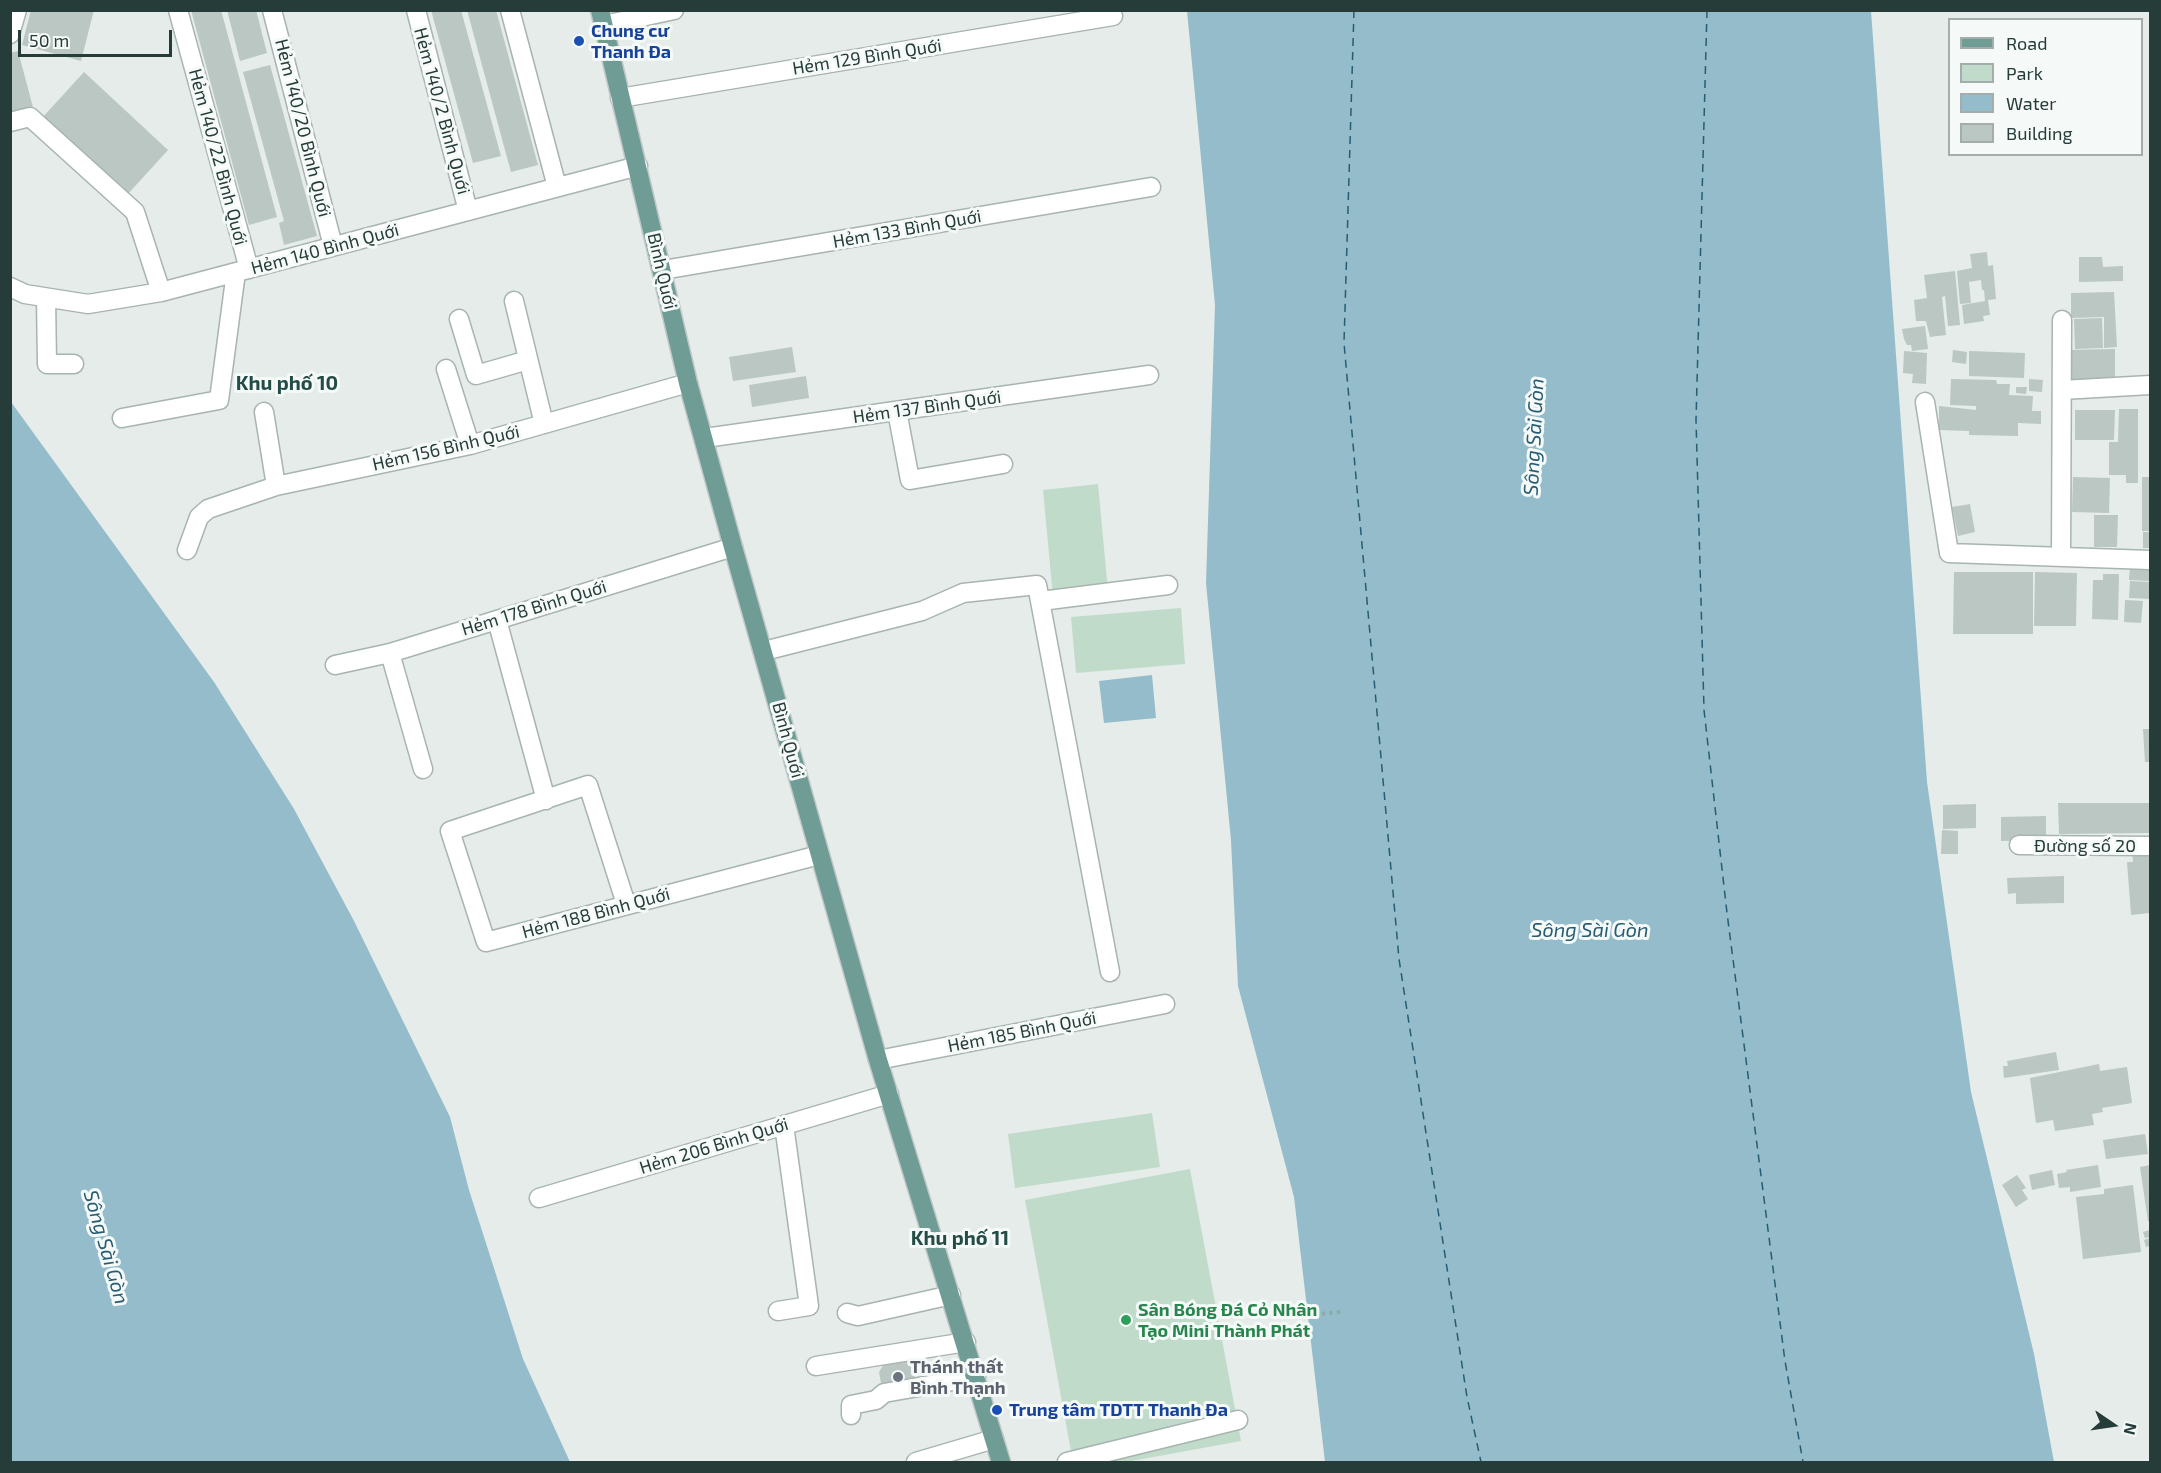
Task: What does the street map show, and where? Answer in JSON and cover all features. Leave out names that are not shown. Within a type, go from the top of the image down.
[{"type":"main road","name":"Bình Quới","points":[[602,18],[688,383],[705,438],[732,547],[764,651],[878,1060],[1001,1462]]},
{"type":"street","points":[[10,34],[17,10]]},
{"type":"street","name":"Hẻm 140/22 Bình Quới","points":[[178,10],[242,271]]},
{"type":"street","name":"Hẻm 140/20 Bình Quới","points":[[273,10],[333,246]]},
{"type":"street","name":"Hẻm 140/2 Bình Quới","points":[[416,10],[468,211]]},
{"type":"street","points":[[510,10],[557,187]]},
{"type":"street","points":[[602,18],[674,10]]},
{"type":"street","name":"Hẻm 129 Bình Quới","points":[[620,98],[1113,16]]},
{"type":"street","points":[[10,122],[30,117],[135,212],[161,292]]},
{"type":"street","name":"Hẻm 140 Bình Quới","points":[[10,286],[25,294],[88,304],[161,292],[638,166]]},
{"type":"street","name":"Hẻm 133 Bình Quới","points":[[663,270],[1151,187]]},
{"type":"street","points":[[122,418],[219,400],[242,271]]},
{"type":"street","points":[[46,297],[46,364],[74,364]]},
{"type":"street","points":[[514,302],[544,424]]},
{"type":"street","points":[[459,319],[476,375],[528,360]]},
{"type":"street","points":[[2061,557],[2062,320]]},
{"type":"street","points":[[446,369],[470,445]]},
{"type":"street","name":"Hẻm 137 Bình Quới","points":[[705,438],[1149,375]]},
{"type":"street","name":"Hẻm 156 Bình Quới","points":[[187,549],[199,517],[208,509],[276,486],[470,445],[688,383]]},
{"type":"street","points":[[2062,390],[2151,385]]},
{"type":"street","points":[[1925,402],[1949,554],[2151,560]]},
{"type":"street","points":[[897,411],[910,480],[1003,464]]},
{"type":"street","points":[[264,412],[276,486]]},
{"type":"street","name":"Hẻm 178 Bình Quới","points":[[335,665],[390,653],[732,547]]},
{"type":"street","points":[[764,651],[922,611],[963,593],[1037,585],[1110,972]]},
{"type":"street","points":[[1041,601],[1168,585]]},
{"type":"street","points":[[497,620],[546,800],[588,785],[626,904]]},
{"type":"street","points":[[390,653],[423,769]]},
{"type":"street","name":"Hẻm 188 Bình Quới","points":[[546,800],[450,831],[486,942],[819,855]]},
{"type":"street","name":"Đường số 20","points":[[2019,845],[2151,846]]},
{"type":"street","name":"Hẻm 185 Bình Quới","points":[[878,1060],[1165,1004]]},
{"type":"street","name":"Hẻm 206 Bình Quới","points":[[538,1198],[889,1094]]},
{"type":"street","points":[[778,1311],[809,1306],[784,1125]]},
{"type":"street","points":[[847,1313],[858,1316],[951,1295]]},
{"type":"street","points":[[816,1366],[966,1342]]},
{"type":"street","points":[[851,1415],[851,1405],[876,1400],[884,1393],[976,1377]]},
{"type":"street","points":[[1067,1462],[1238,1420]]},
{"type":"street","points":[[916,1462],[994,1439]]},
{"type":"path","points":[[1307,1315],[1340,1312]]},
{"type":"green space","points":[[1098,484],[1108,591],[1053,597],[1043,490]]},
{"type":"green space","points":[[1181,608],[1185,664],[1076,673],[1071,617]]},
{"type":"green space","points":[[1152,1113],[1160,1167],[1015,1188],[1008,1134]]},
{"type":"green space","points":[[1190,1169],[1241,1441],[1126,1462],[1073,1462],[1025,1200]]},
{"type":"water","name":"Sông Sài Gòn","points":[[1187,11],[1871,11],[1927,782],[1971,1092],[2034,1354],[2054,1462],[1325,1462],[1294,1197],[1238,986],[1231,840],[1206,583],[1215,305]]},
{"type":"water","name":"Sông Sài Gòn","points":[[11,402],[214,682],[294,809],[354,921],[450,1117],[469,1190],[523,1359],[570,1462],[11,1462]]},
{"type":"water","points":[[1152,675],[1156,718],[1104,723],[1099,681]]},
{"type":"building","points":[[31,10],[94,10],[81,61],[22,45]]},
{"type":"building","points":[[191,10],[221,10],[277,217],[249,225]]},
{"type":"building","points":[[227,10],[256,10],[267,53],[240,61]]},
{"type":"building","points":[[431,10],[461,10],[501,156],[473,163]]},
{"type":"building","points":[[467,10],[496,10],[538,165],[511,172]]},
{"type":"building","points":[[18,51],[34,111],[10,117],[10,53]]},
{"type":"building","points":[[270,65],[317,236],[284,245],[279,223],[284,221],[243,72]]},
{"type":"building","points":[[84,72],[168,150],[126,196],[42,118]]},
{"type":"building","points":[[1987,252],[1988,266],[1993,265],[1996,299],[1988,300],[1990,315],[1983,316],[1984,321],[1964,324],[1962,305],[1985,301],[1984,290],[1982,290],[1981,280],[1969,282],[1971,303],[1960,304],[1957,271],[1972,268],[1970,254]]},
{"type":"building","points":[[2079,257],[2102,257],[2103,267],[2123,266],[2123,281],[2079,282]]},
{"type":"building","points":[[1955,271],[1960,325],[1948,326],[1945,296],[1942,297],[1946,335],[1930,337],[1926,321],[1916,321],[1914,300],[1927,298],[1924,275]]},
{"type":"building","points":[[2114,292],[2117,347],[2104,348],[2104,317],[2071,318],[2071,293]]},
{"type":"building","points":[[2102,318],[2103,348],[2075,349],[2074,319]]},
{"type":"building","points":[[1925,326],[1928,349],[1912,351],[1911,345],[1907,345],[1904,339],[1902,329]]},
{"type":"building","points":[[792,347],[796,372],[733,381],[729,357]]},
{"type":"building","points":[[2115,349],[2115,384],[2065,385],[2065,350]]},
{"type":"building","points":[[1953,350],[1967,352],[1966,364],[1952,362]]},
{"type":"building","points":[[1904,351],[1927,353],[1926,384],[1912,383],[1913,374],[1903,373]]},
{"type":"building","points":[[1969,351],[2025,353],[2024,378],[1969,376]]},
{"type":"building","points":[[806,376],[809,398],[752,407],[749,385]]},
{"type":"building","points":[[1951,379],[1996,380],[1997,384],[2010,384],[2009,395],[2033,396],[2032,411],[2041,411],[2041,424],[2018,423],[2018,436],[1969,435],[1969,431],[1939,430],[1939,406],[1976,410],[1976,406],[1950,405]]},
{"type":"building","points":[[2029,379],[2043,380],[2042,392],[2029,391]]},
{"type":"building","points":[[2016,387],[2027,387],[2026,394],[2016,393]]},
{"type":"building","points":[[2119,409],[2138,409],[2138,483],[2126,483],[2126,475],[2109,475],[2109,442],[2118,442]]},
{"type":"building","points":[[2075,410],[2115,410],[2114,440],[2075,440]]},
{"type":"building","points":[[2073,477],[2110,478],[2109,513],[2072,512]]},
{"type":"building","points":[[2142,477],[2150,477],[2150,531],[2142,531]]},
{"type":"building","points":[[1970,504],[1975,532],[1958,536],[1952,507]]},
{"type":"building","points":[[2094,515],[2118,515],[2117,547],[2094,547]]},
{"type":"building","points":[[2143,532],[2150,532],[2150,548],[2143,548]]},
{"type":"building","points":[[2130,565],[2150,566],[2150,581],[2129,580]]},
{"type":"building","points":[[1954,572],[2033,572],[2033,634],[1953,634]]},
{"type":"building","points":[[2035,572],[2077,573],[2076,626],[2034,626]]},
{"type":"building","points":[[2103,574],[2119,574],[2118,620],[2092,619],[2093,580],[2103,580]]},
{"type":"building","points":[[2130,581],[2150,582],[2150,599],[2129,598]]},
{"type":"building","points":[[2125,600],[2143,601],[2141,623],[2124,622]]},
{"type":"building","points":[[2143,729],[2150,729],[2150,762],[2145,762]]},
{"type":"building","points":[[2058,803],[2150,803],[2150,833],[2059,834]]},
{"type":"building","points":[[1976,804],[1976,828],[1943,829],[1943,805]]},
{"type":"building","points":[[2046,816],[2046,840],[2001,841],[2001,817]]},
{"type":"building","points":[[1942,830],[1958,831],[1958,854],[1941,854]]},
{"type":"building","points":[[2150,851],[2150,913],[2131,915],[2127,862],[2133,862],[2132,852]]},
{"type":"building","points":[[2064,876],[2064,903],[2016,904],[2016,893],[2008,894],[2007,878]]},
{"type":"building","points":[[2056,1052],[2059,1070],[2004,1078],[2003,1066],[2008,1066],[2007,1061]]},
{"type":"building","points":[[2099,1064],[2100,1071],[2127,1067],[2132,1103],[2102,1108],[2103,1112],[2092,1114],[2094,1125],[2055,1131],[2053,1120],[2036,1123],[2030,1078]]},
{"type":"building","points":[[2145,1134],[2148,1154],[2106,1159],[2103,1140]]},
{"type":"building","points":[[2098,1165],[2101,1187],[2070,1192],[2070,1187],[2059,1188],[2057,1174],[2067,1172],[2066,1170]]},
{"type":"building","points":[[2150,1165],[2150,1221],[2148,1221],[2140,1167]]},
{"type":"building","points":[[2052,1170],[2055,1185],[2032,1190],[2029,1175]]},
{"type":"building","points":[[2017,1175],[2026,1188],[2022,1190],[2028,1199],[2016,1207],[2002,1185]]},
{"type":"building","points":[[2133,1185],[2141,1252],[2083,1259],[2076,1197],[2104,1194],[2104,1189]]},
{"type":"building","points":[[2150,1230],[2150,1237],[2145,1238],[2143,1232]]},
{"type":"building","points":[[2150,1238],[2150,1246],[2146,1247],[2144,1240]]},
{"type":"building","name":"Thánh thất Bình Thạnh","points":[[910,1356],[916,1383],[891,1389],[881,1383],[879,1372],[885,1362]]},
{"type":"ferry route","points":[[1354,10],[1344,343],[1399,959],[1467,1397],[1481,1462]]},
{"type":"ferry route","points":[[1707,10],[1696,420],[1704,710],[1727,913],[1785,1361],[1803,1462]]},
{"type":"place","name":"Chung cư Thanh Đa","points":[[579,41]]},
{"type":"place","name":"Sân Bóng Đá Cỏ Nhân Tạo Mini Thành Phát","points":[[1126,1320]]},
{"type":"place","name":"Thánh thất Bình Thạnh","points":[[898,1377]]},
{"type":"place","name":"Trung tâm TDTT Thanh Đa","points":[[997,1410]]},
{"type":"district","name":"Khu phố 10","points":[[287,383]]},
{"type":"district","name":"Khu phố 11","points":[[960,1238]]}]
